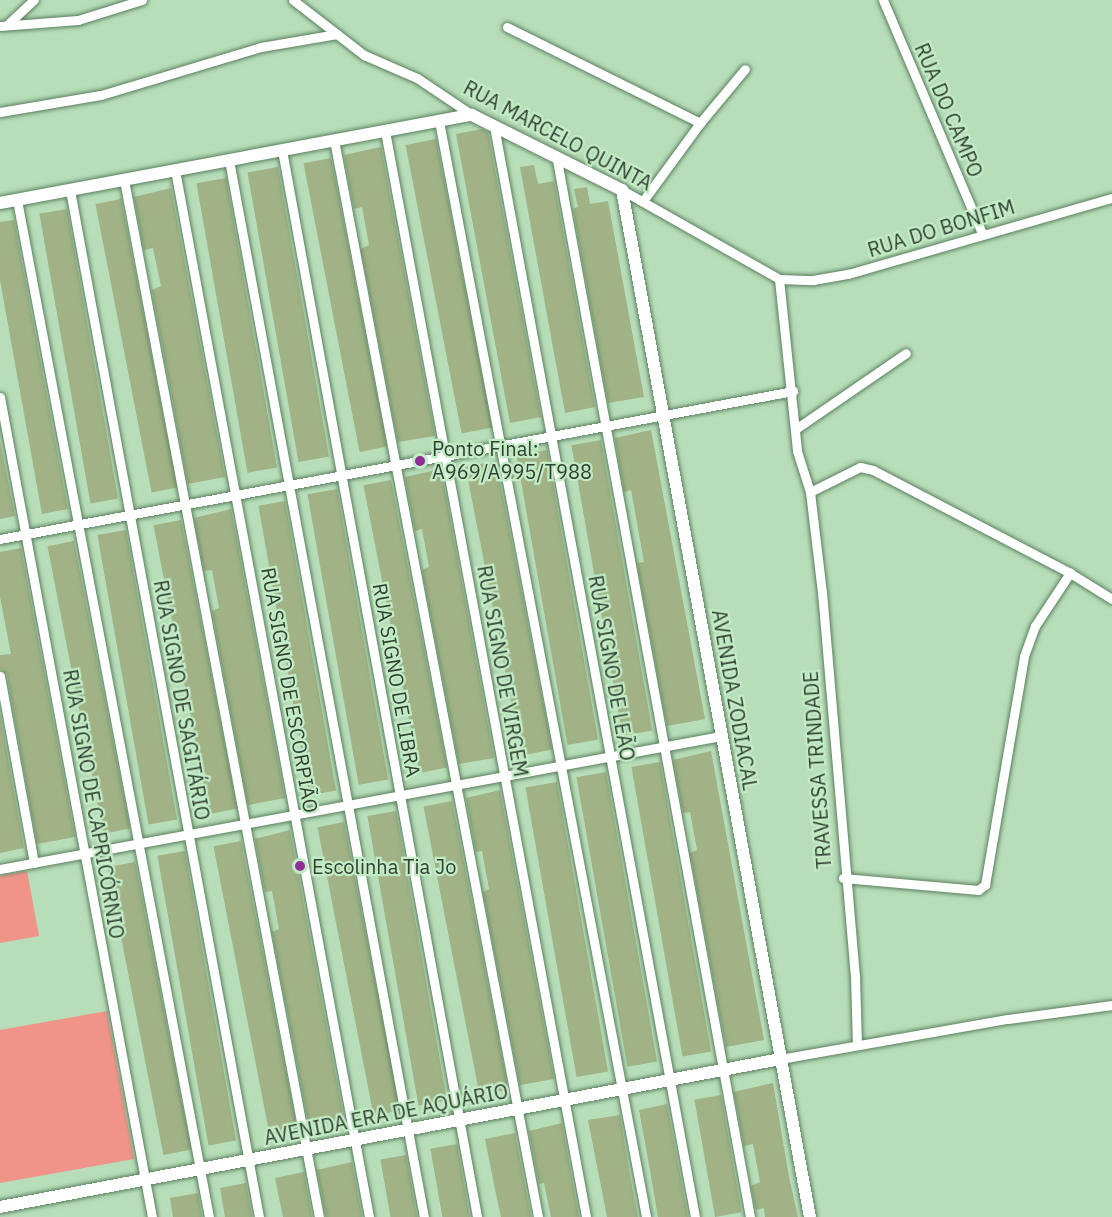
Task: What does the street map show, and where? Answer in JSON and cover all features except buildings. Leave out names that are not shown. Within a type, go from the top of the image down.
[{"type":"street","points":[[4,24],[34,0]]},
{"type":"street","points":[[4,24],[78,20],[142,0]]},
{"type":"street","name":"RUA MARCELO QUINTA","points":[[293,0],[364,55],[417,78],[472,115],[557,160],[643,201],[779,279]]},
{"type":"street","name":"RUA DO CAMPO","points":[[882,0],[982,233]]},
{"type":"street","points":[[507,27],[700,123]]},
{"type":"street","points":[[0,112],[101,95],[261,47],[337,34]]},
{"type":"street","points":[[643,201],[700,123],[745,69]]},
{"type":"street","points":[[0,203],[472,115]]},
{"type":"street","points":[[439,121],[646,1217]]},
{"type":"street","name":"RUA SIGNO DE LEÃO","points":[[494,126],[694,1217]]},
{"type":"street","name":"RUA SIGNO DE VIRGEM","points":[[385,131],[586,1217]]},
{"type":"street","points":[[334,140],[538,1217]]},
{"type":"street","name":"RUA SIGNO DE LIBRA","points":[[282,150],[477,1217]]},
{"type":"street","points":[[229,160],[424,1217]]},
{"type":"street","points":[[557,160],[750,1217]]},
{"type":"street","name":"RUA SIGNO DE ESCORPIÃO","points":[[175,170],[369,1217]]},
{"type":"street","points":[[124,180],[319,1217]]},
{"type":"street","name":"RUA SIGNO DE SAGITÁRIO","points":[[70,190],[259,1217]]},
{"type":"street","name":"AVENIDA ZODIACAL","points":[[622,190],[810,1217]]},
{"type":"street","name":"RUA DO BONFIM","points":[[779,279],[813,280],[848,274],[982,233],[1112,198]]},
{"type":"street","points":[[17,200],[209,1217]]},
{"type":"street","name":"TRAVESSA TRINDADE","points":[[779,279],[800,471],[810,492],[822,592],[843,878],[855,975],[857,1045]]},
{"type":"street","points":[[797,428],[906,353]]},
{"type":"street","points":[[0,539],[793,391]]},
{"type":"street","name":"RUA SIGNO DE CAPRICÓRNIO","points":[[0,397],[152,1217]]},
{"type":"street","points":[[810,492],[860,467],[873,470],[1070,573],[1112,599]]},
{"type":"street","points":[[843,878],[978,890],[987,881],[1024,656],[1035,626],[1070,573]]},
{"type":"street","points":[[0,676],[34,863]]},
{"type":"street","points":[[0,869],[721,736]]},
{"type":"street","points":[[780,1059],[1112,1005]]},
{"type":"street","name":"AVENIDA ERA DE AQUÁRIO","points":[[0,1207],[780,1059]]},
{"type":"shaded area","points":[[27,871],[39,936],[0,943],[0,876]]},
{"type":"shaded area","points":[[107,1011],[134,1159],[0,1183],[0,1030]]},
{"type":"place","name":"Ponto Final: A969/A995/T988","points":[[420,461]]},
{"type":"place","name":"Escolinha Tia Jo","points":[[300,866]]}]
